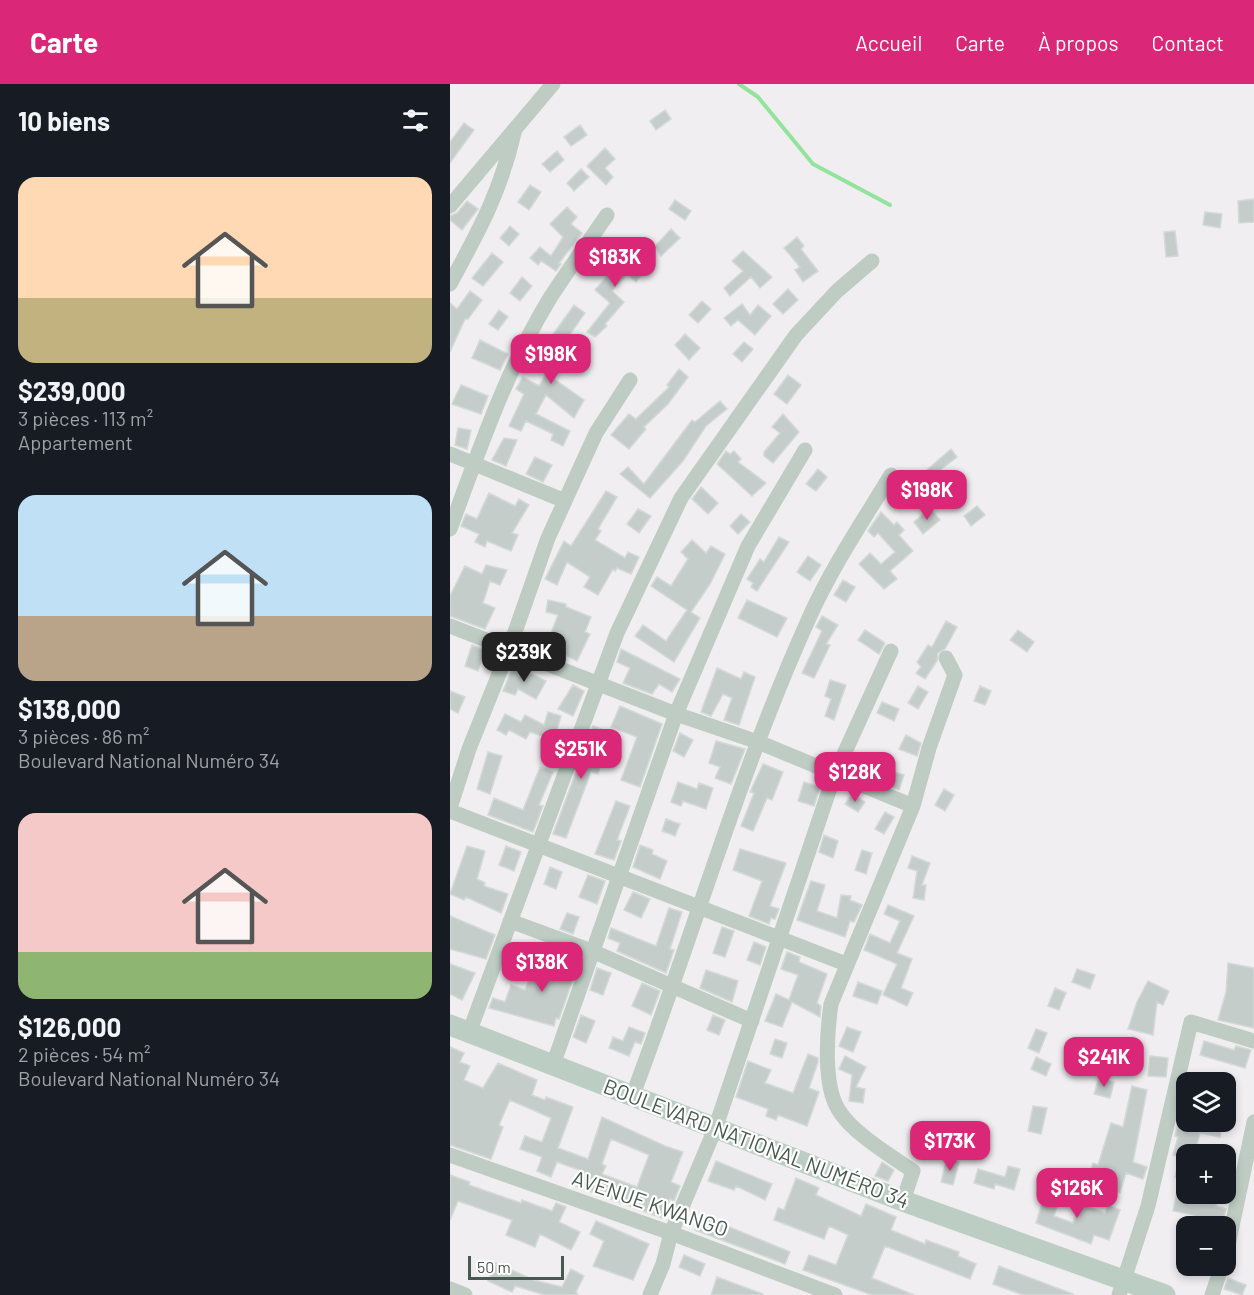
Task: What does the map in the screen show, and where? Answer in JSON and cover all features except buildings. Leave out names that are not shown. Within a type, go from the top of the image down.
[{"type":"main road","name":"BOULEVARD NATIONAL NUMÉRO 34","points":[[460,1029],[1121,1287],[1165,1295]]},
{"type":"street","points":[[450,206],[553,84]]},
{"type":"street","points":[[450,284],[490,211],[503,179],[515,129]]},
{"type":"street","points":[[450,529],[483,436],[522,351],[550,299],[607,215]]},
{"type":"street","points":[[460,1029],[510,921],[617,633],[681,498],[796,335],[837,291],[872,261]]},
{"type":"street","points":[[630,380],[596,433],[548,538],[509,649],[469,749],[450,810],[846,964]]},
{"type":"street","points":[[553,1065],[676,714],[748,546],[806,450]]},
{"type":"street","points":[[450,454],[565,501]]},
{"type":"street","points":[[632,1096],[674,988],[758,742],[810,615],[891,475]]},
{"type":"street","points":[[450,626],[676,714],[758,742],[834,776],[913,806]]},
{"type":"street","points":[[650,1295],[663,1264],[671,1233],[715,1129],[834,776],[891,651]]},
{"type":"street","points":[[903,1201],[913,1172],[853,1126],[838,1111],[833,1099],[826,1034],[831,1004],[913,806],[929,748],[955,675],[946,658]]},
{"type":"street","points":[[510,921],[592,951],[752,1021]]},
{"type":"street","points":[[1121,1287],[1148,1206],[1191,1022],[1254,1041]]},
{"type":"street","points":[[1234,1216],[1254,1122]]},
{"type":"street","name":"AVENUE KWANGO","points":[[450,1155],[671,1233],[834,1295]]},
{"type":"street","points":[[1212,1295],[1219,1276]]},
{"type":"street","points":[[450,1289],[465,1295]]},
{"type":"waterway","points":[[739,84],[758,97],[813,164],[890,205]]}]
